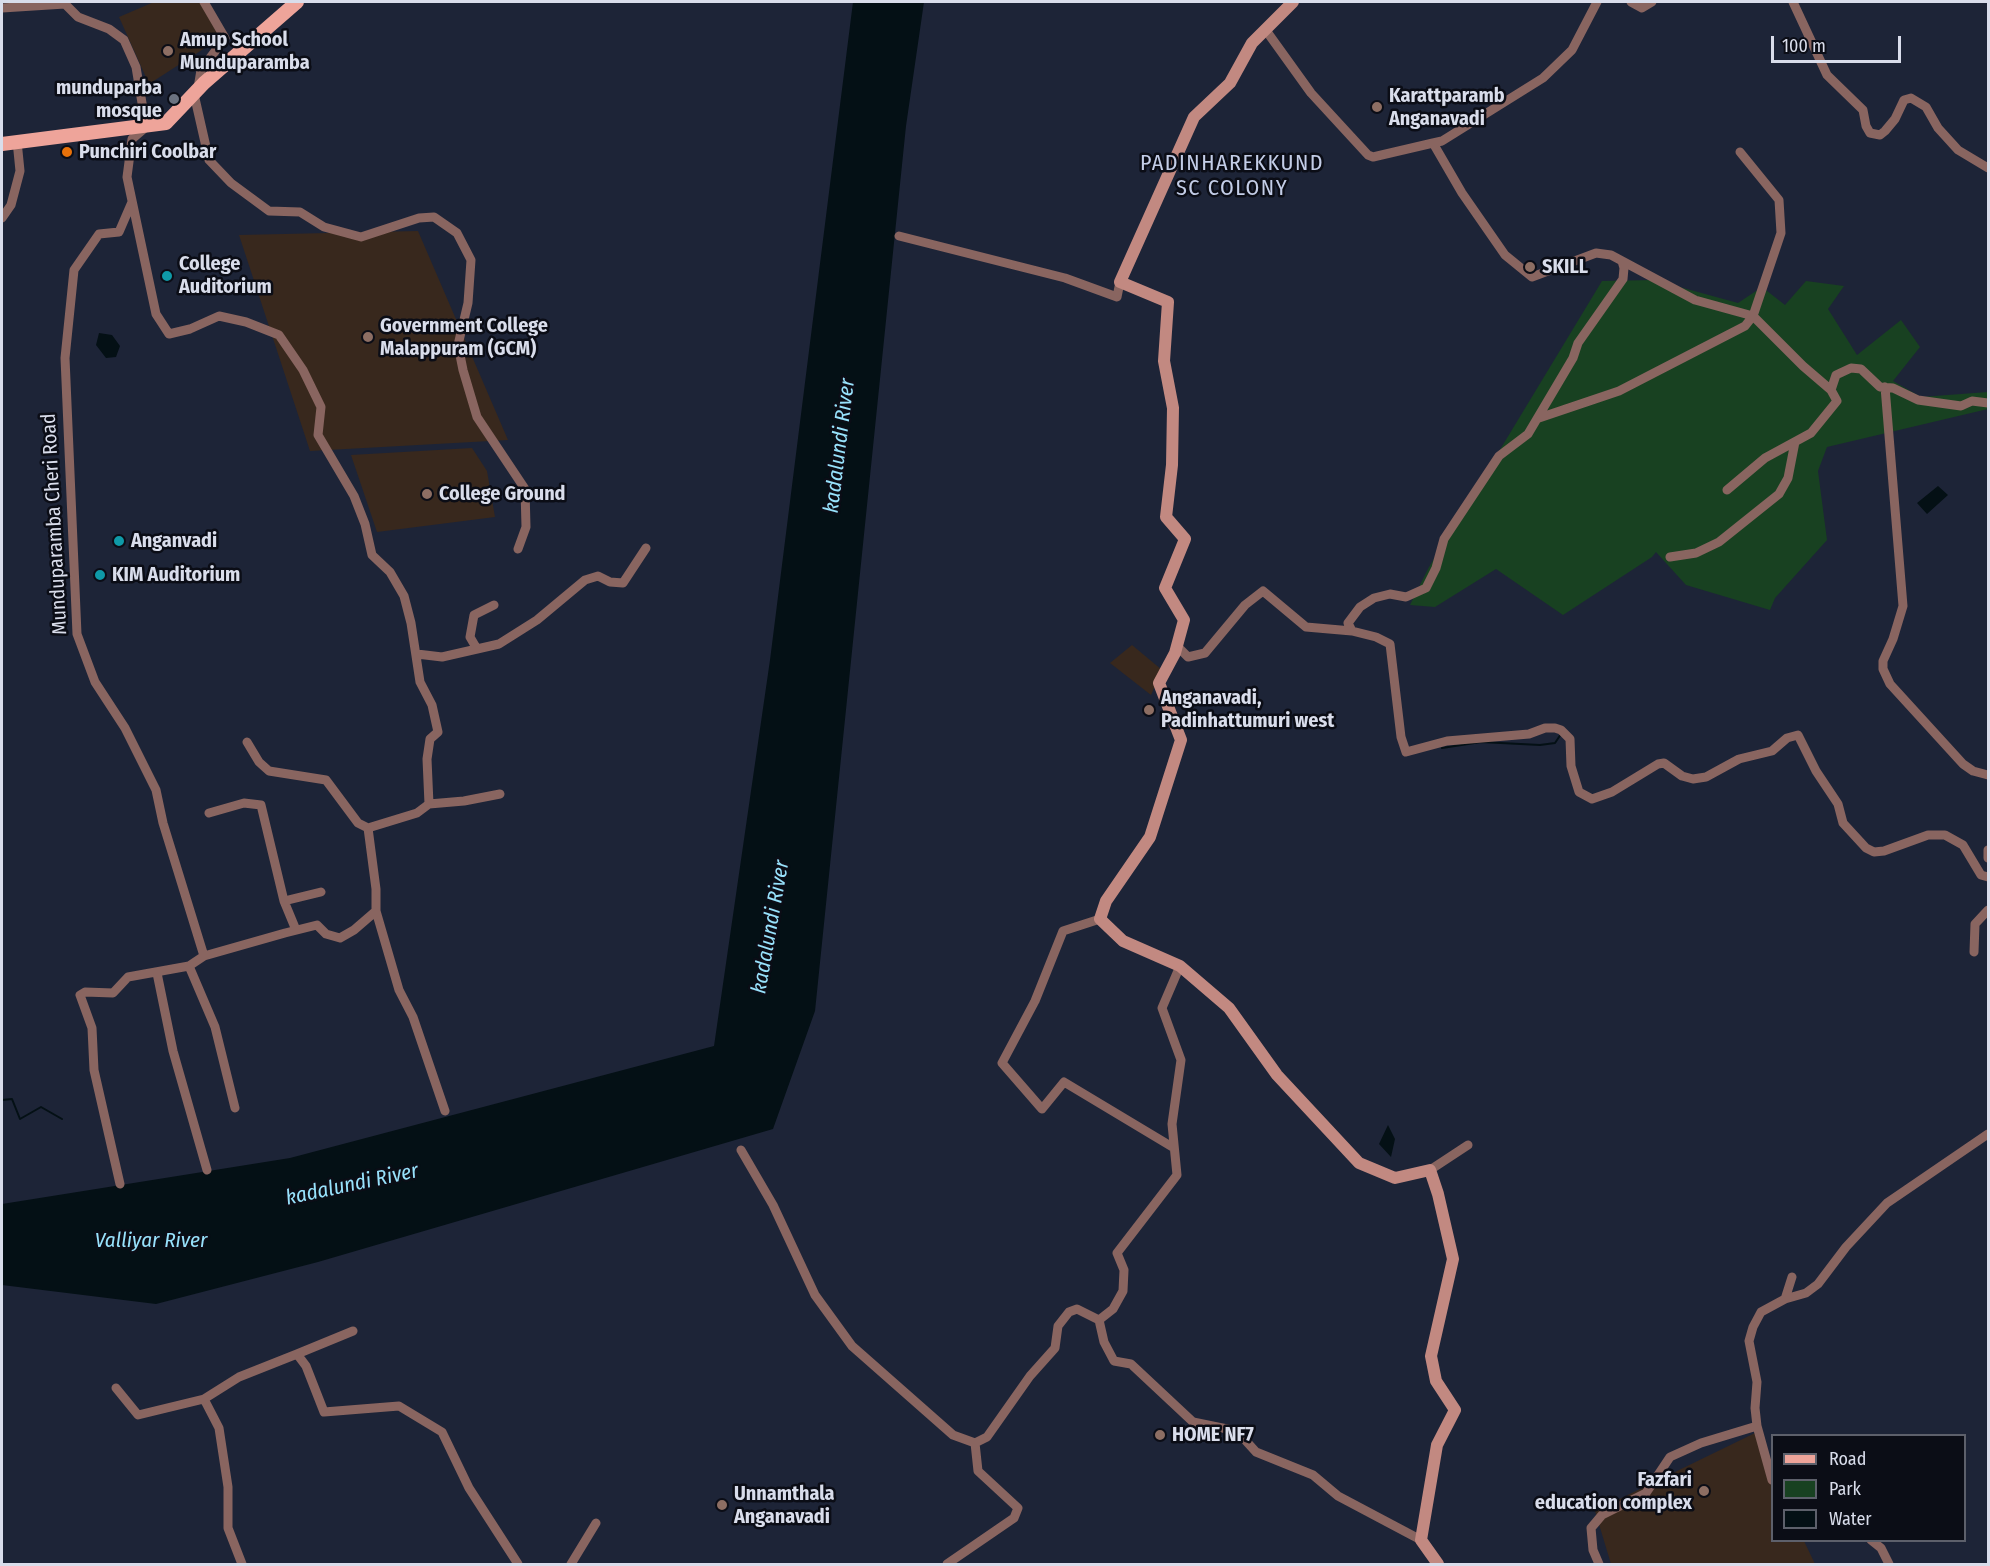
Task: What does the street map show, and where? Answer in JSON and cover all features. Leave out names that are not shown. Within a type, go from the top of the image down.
[{"type":"main road","points":[[2,144],[166,123],[196,92],[297,2]]},
{"type":"main road","points":[[1287,4],[1252,43],[1230,83],[1194,117],[1186,130],[1142,238],[1120,282],[1168,302],[1164,361],[1173,408],[1172,465],[1166,518],[1185,538],[1165,588],[1184,620],[1177,646],[1159,683],[1181,740],[1150,837],[1106,901],[1100,919],[1123,940],[1180,966],[1229,1008],[1277,1075],[1359,1163],[1395,1178],[1430,1170],[1453,1259],[1431,1356],[1436,1381],[1455,1410],[1437,1445],[1421,1540],[1438,1564]]},
{"type":"street","points":[[204,2],[225,38],[201,70],[196,92],[209,160],[231,183],[269,212],[300,212],[324,227],[362,237],[419,218],[435,216],[457,233],[471,260],[468,303],[458,345],[477,417],[525,489],[526,527],[518,549]]},
{"type":"street","points":[[1265,29],[1311,93],[1368,155],[1374,157],[1442,141],[1543,78],[1572,50],[1597,2]]},
{"type":"street","points":[[1631,2],[1642,8],[1652,2]]},
{"type":"street","points":[[1793,2],[1824,69],[1840,90],[1863,110],[1870,133],[1880,135],[1885,131],[1895,119],[1904,100],[1911,98],[1926,107],[1938,128],[1958,150],[1974,162],[1989,168]]},
{"type":"street","points":[[2,8],[65,4],[78,17],[109,29],[124,40],[135,67],[143,98],[146,127],[132,139],[126,177],[156,314],[169,334],[190,329],[219,316],[246,322],[279,335],[303,370],[321,407],[318,435],[354,496],[365,524],[372,555],[390,572],[404,596],[417,654],[420,682],[432,705],[438,732],[430,739],[429,804]]},
{"type":"street","points":[[2,218],[11,205],[20,171],[17,141]]},
{"type":"street","points":[[1433,143],[1462,193],[1505,255],[1533,277],[1596,253],[1622,261],[1695,300],[1754,316],[1786,346],[1803,366],[1831,390],[1837,401],[1811,434],[1765,458],[1727,490]]},
{"type":"street","points":[[1540,416],[1539,420],[1619,391],[1745,327],[1754,316],[1781,233],[1779,200],[1740,152]]},
{"type":"street","name":"Munduparamba Cheri Road","points":[[132,202],[119,232],[99,234],[74,270],[64,358],[77,634],[95,682],[130,736],[156,790],[163,823],[204,956]]},
{"type":"street","points":[[899,236],[1065,278],[1117,297],[1120,282]]},
{"type":"street","points":[[1353,631],[1348,623],[1360,607],[1374,598],[1390,594],[1406,597],[1426,588],[1436,568],[1444,539],[1499,456],[1527,434],[1540,416],[1573,358],[1578,343],[1623,279],[1622,261]]},
{"type":"street","points":[[1831,390],[1836,375],[1851,368],[1861,369],[1873,382],[1893,388],[1918,400],[1961,406],[1972,401],[1989,403]]},
{"type":"street","points":[[1885,387],[1903,606],[1893,639],[1883,661],[1883,669],[1890,684],[1957,758],[1973,771],[1989,775]]},
{"type":"street","points":[[1670,558],[1696,553],[1719,542],[1779,494],[1788,477],[1795,442]]},
{"type":"street","points":[[417,654],[442,657],[499,644],[520,632],[585,580],[598,576],[610,582],[623,583],[646,548]]},
{"type":"street","points":[[1177,646],[1188,657],[1205,653],[1245,605],[1263,591],[1306,627],[1353,631],[1376,637],[1390,644],[1401,737],[1406,752],[1447,741],[1529,734],[1545,728],[1555,728],[1562,730],[1570,740],[1571,766],[1579,792],[1592,799],[1612,792],[1658,764],[1664,763],[1682,776],[1693,779],[1706,777],[1739,759],[1772,751],[1787,738],[1798,735],[1816,771],[1838,804],[1843,824],[1866,848],[1874,852],[1884,851],[1928,835],[1945,835],[1963,845],[1981,875],[1989,877]]},
{"type":"street","points":[[477,649],[470,637],[474,615],[494,605]]},
{"type":"street","points":[[247,742],[259,762],[269,771],[326,780],[358,823],[368,828],[417,813],[429,804],[464,801],[500,794]]},
{"type":"street","points":[[209,813],[244,803],[261,806],[284,902],[296,930]]},
{"type":"street","points":[[368,828],[376,889],[376,910],[399,990],[413,1017],[445,1111]]},
{"type":"street","points":[[1989,850],[1989,858]]},
{"type":"street","points":[[284,902],[321,892]]},
{"type":"street","points":[[120,1184],[94,1070],[92,1028],[80,995],[85,992],[113,993],[128,977],[189,966],[204,956],[317,925],[326,934],[340,938],[354,930],[376,910]]},
{"type":"street","points":[[1974,952],[1975,924],[1989,910]]},
{"type":"street","points":[[1100,919],[1063,931],[1035,1001],[1002,1064],[1042,1109],[1064,1083],[1174,1148]]},
{"type":"street","points":[[189,966],[215,1027],[235,1108]]},
{"type":"street","points":[[1099,1320],[1113,1310],[1123,1291],[1124,1270],[1117,1253],[1177,1175],[1172,1124],[1181,1060],[1162,1008],[1180,966]]},
{"type":"street","points":[[157,973],[173,1051],[207,1170]]},
{"type":"street","points":[[1771,1473],[1757,1426],[1755,1408],[1758,1382],[1749,1341],[1761,1312],[1785,1299],[1806,1293],[1818,1284],[1846,1247],[1887,1203],[1989,1134]]},
{"type":"street","points":[[1430,1170],[1468,1145]]},
{"type":"street","points":[[741,1150],[773,1205],[815,1295],[852,1346],[953,1436],[975,1443],[987,1437],[1030,1376],[1055,1348],[1058,1326],[1069,1312],[1077,1309],[1099,1320]]},
{"type":"street","points":[[1785,1299],[1792,1277]]},
{"type":"street","points":[[1099,1320],[1104,1342],[1114,1361],[1131,1364],[1193,1422],[1237,1431],[1256,1452],[1313,1475],[1338,1496],[1421,1540]]},
{"type":"street","points":[[116,1388],[138,1415],[204,1399],[239,1377],[353,1331]]},
{"type":"street","points":[[297,1354],[306,1366],[324,1412],[399,1406],[442,1432],[469,1488],[518,1564]]},
{"type":"street","points":[[204,1399],[219,1428],[228,1487],[228,1528],[242,1564]]},
{"type":"street","points":[[1599,1564],[1593,1550],[1591,1528],[1602,1515],[1646,1493],[1670,1457],[1701,1443],[1757,1426]]},
{"type":"street","points":[[947,1564],[1014,1518],[1018,1508],[978,1471],[975,1443]]},
{"type":"street","points":[[571,1564],[596,1523]]},
{"type":"street","points":[[1874,1542],[1881,1548],[1889,1564]]},
{"type":"shaded area","name":"Amup School Munduparamba","points":[[154,2],[201,2],[222,37],[149,84],[119,17]]},
{"type":"shaded area","name":"Government College Malappuram (GCM)","points":[[418,231],[508,440],[310,451],[239,235]]},
{"type":"shaded area","name":"College Ground","points":[[472,448],[487,471],[495,517],[377,532],[351,455]]},
{"type":"shaded area","points":[[1132,645],[1162,670],[1151,695],[1110,663]]},
{"type":"shaded area","name":"Fazfari education complex","points":[[1755,1433],[1771,1470],[1771,1542],[1804,1542],[1815,1564],[1611,1564],[1595,1511]]},
{"type":"green space","points":[[1654,280],[1738,303],[1762,287],[1785,305],[1806,281],[1844,286],[1828,309],[1857,355],[1901,320],[1920,347],[1893,381],[1921,397],[1988,392],[1988,409],[1827,447],[1818,471],[1827,540],[1775,598],[1770,610],[1686,585],[1656,552],[1652,557],[1563,615],[1496,569],[1435,607],[1410,605],[1429,567],[1602,281]]},
{"type":"water","name":"Valliyar River","points":[[853,2],[924,2],[906,126],[815,1011],[773,1129],[318,1262],[156,1304],[2,1285],[2,1204],[290,1158],[714,1046],[770,660]]},
{"type":"water","points":[[99,333],[112,335],[120,346],[116,357],[106,358],[96,345]]},
{"type":"water","points":[[1938,486],[1948,495],[1927,514],[1917,503]]},
{"type":"water","points":[[1388,1125],[1395,1139],[1391,1157],[1379,1144]]},
{"type":"waterway","points":[[1442,748],[1481,742],[1540,745],[1555,743],[1561,734]]},
{"type":"waterway","points":[[2,1100],[12,1099],[20,1119],[41,1107],[62,1119]]},
{"type":"place","name":"Amup School Munduparamba","points":[[168,51]]},
{"type":"place","name":"munduparba mosque","points":[[174,99]]},
{"type":"place","name":"Karattparamb Anganavadi","points":[[1377,107]]},
{"type":"place","name":"Punchiri Coolbar","points":[[67,152]]},
{"type":"place","name":"SKILL","points":[[1530,267]]},
{"type":"place","name":"College Auditorium","points":[[167,276]]},
{"type":"place","name":"Government College Malappuram (GCM)","points":[[368,337]]},
{"type":"place","name":"College Ground","points":[[427,494]]},
{"type":"place","name":"Anganvadi","points":[[119,541]]},
{"type":"place","name":"KIM Auditorium","points":[[100,575]]},
{"type":"place","name":"Anganavadi, Padinhattumuri west","points":[[1149,710]]},
{"type":"place","name":"HOME NF7","points":[[1160,1435]]},
{"type":"place","name":"Fazfari education complex","points":[[1704,1491]]},
{"type":"place","name":"Unnamthala Anganavadi","points":[[722,1505]]},
{"type":"district","name":"PADINHAREKKUND SC COLONY","points":[[1232,176]]},
{"type":"water label","name":"kadalundi River","points":[[840,446]]},
{"type":"water label","name":"kadalundi River","points":[[771,927]]},
{"type":"water label","name":"kadalundi River","points":[[352,1185]]}]
